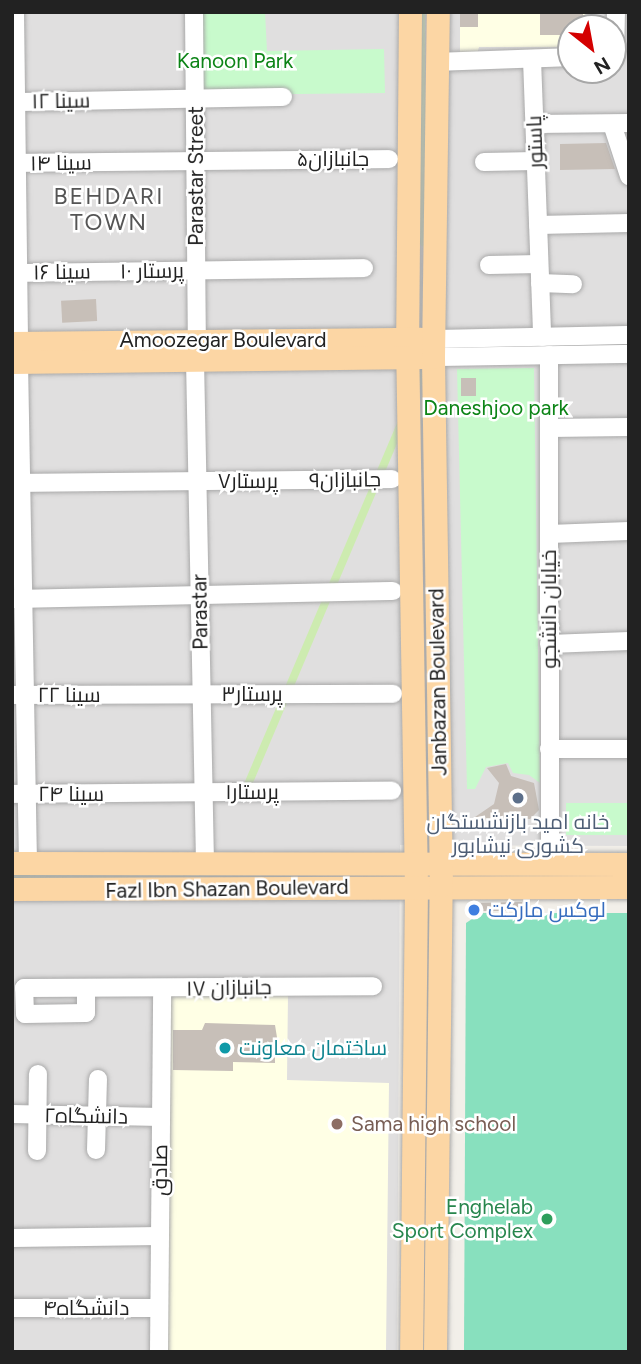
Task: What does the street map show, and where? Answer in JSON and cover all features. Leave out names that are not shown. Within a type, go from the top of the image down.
[{"type":"main road","name":"Janbazan Boulevard","points":[[410,12],[407,348],[416,875],[411,1352]]},
{"type":"main road","name":"Janbazan Boulevard","points":[[436,1352],[441,875],[433,348],[438,12]]},
{"type":"main road","points":[[408,251],[421,258],[435,250]]},
{"type":"main road","name":"Amoozegar Boulevard","points":[[16,353],[433,348]]},
{"type":"main road","name":"Fazl Ibn Shazan Boulevard","points":[[20,863],[330,865],[416,875],[441,875]]},
{"type":"main road","points":[[441,875],[550,863],[629,864]]},
{"type":"main road","points":[[330,865],[331,888]]},
{"type":"main road","name":"Fazl Ibn Shazan Boulevard","points":[[12,889],[331,888],[416,875]]},
{"type":"main road","points":[[441,875],[629,887]]},
{"type":"street","points":[[15,12],[16,425],[21,482],[17,508],[20,863]]},
{"type":"street","name":"Parastar Street","points":[[194,12],[196,350]]},
{"type":"street","points":[[437,62],[557,58]]},
{"type":"street","name":"پاستور","points":[[532,59],[542,337]]},
{"type":"street","name":"سینا ۱۲","points":[[16,102],[283,97]]},
{"type":"street","points":[[534,124],[621,123],[629,176]]},
{"type":"street","name":"جانبازان۵","points":[[195,161],[389,159]]},
{"type":"street","name":"سینا ۱۴","points":[[17,163],[195,161]]},
{"type":"street","points":[[484,162],[535,161]]},
{"type":"street","points":[[538,225],[629,223]]},
{"type":"street","name":"سینا ۱۶","points":[[16,261],[107,272]]},
{"type":"street","points":[[489,265],[539,264]]},
{"type":"street","name":"پرستار ۱۰","points":[[107,272],[364,268]]},
{"type":"street","points":[[540,283],[573,284]]},
{"type":"street","points":[[433,348],[542,337],[629,335]]},
{"type":"street","points":[[433,348],[549,355],[629,354]]},
{"type":"street","name":"Parastar","points":[[196,350],[205,863]]},
{"type":"street","name":"خیابان دانشجو","points":[[549,355],[550,863]]},
{"type":"street","points":[[549,428],[629,427]]},
{"type":"street","name":"جانبازان۹","points":[[299,481],[392,479]]},
{"type":"street","name":"پرستار۷","points":[[21,482],[299,481]]},
{"type":"street","points":[[549,534],[629,531]]},
{"type":"street","points":[[18,599],[393,591]]},
{"type":"street","points":[[549,644],[629,641]]},
{"type":"street","name":"پرستار۳","points":[[113,695],[393,694]]},
{"type":"street","name":"سینا ۲۲","points":[[19,695],[113,695]]},
{"type":"street","points":[[549,749],[629,749]]},
{"type":"street","name":"پرستار۱","points":[[115,793],[392,791]]},
{"type":"street","name":"سینا ۲۴","points":[[20,794],[115,793]]},
{"type":"street","name":"جانبازان ۱۷","points":[[86,988],[373,986]]},
{"type":"street","name":"صادق","points":[[159,1352],[162,988]]},
{"type":"street","points":[[37,1151],[38,1074]]},
{"type":"street","points":[[96,1150],[98,1079]]},
{"type":"street","name":"دانشگاه۲","points":[[12,1114],[161,1117]]},
{"type":"street","points":[[12,1238],[160,1236]]},
{"type":"street","name":"دانشگاه۴","points":[[12,1308],[159,1308]]},
{"type":"shaded area","points":[[12,12],[629,12],[629,846],[400,845],[397,1352],[12,1352]]},
{"type":"shaded area","points":[[460,12],[585,12],[557,14],[557,47],[479,47],[477,54],[460,54]]},
{"type":"shaded area","points":[[288,994],[287,1080],[389,1083],[386,1352],[166,1352],[168,996]]},
{"type":"green space","name":"Kanoon Park","points":[[202,12],[265,12],[267,51],[384,49],[385,93],[201,95]]},
{"type":"green space","points":[[417,12],[425,12],[426,250],[420,244]]},
{"type":"green space","name":"Daneshjoo park","points":[[534,368],[540,783],[529,775],[513,773],[508,763],[486,767],[475,789],[467,789],[457,369]]},
{"type":"green space","points":[[420,369],[427,372],[245,802],[238,799]]},
{"type":"green space","points":[[566,803],[629,803],[629,835],[566,835]]},
{"type":"green space","points":[[12,872],[292,875],[293,877],[12,880]]},
{"type":"green space","name":"Enghelab Sport Complex","points":[[481,913],[629,913],[629,1352],[464,1352],[466,923]]},
{"type":"green space","points":[[427,915],[427,1352],[422,1352],[423,919]]},
{"type":"building","points":[[460,12],[478,12],[478,27],[460,27]]},
{"type":"building","points":[[540,12],[583,12],[557,14],[557,35],[540,35]]},
{"type":"building","points":[[606,143],[615,169],[560,170],[560,144]]},
{"type":"building","points":[[96,299],[97,321],[62,323],[61,301]]},
{"type":"building","points":[[461,378],[476,378],[476,396],[461,396]]},
{"type":"building","name":"خانه امید بازنشستگان کشوری نیشابور","points":[[506,764],[511,776],[534,783],[539,810],[530,819],[504,818],[484,831],[477,827],[475,817],[494,804],[499,783],[487,768]]},
{"type":"building","points":[[522,902],[522,911],[481,911],[473,916],[467,908],[471,903]]},
{"type":"building","name":"ساختمان معاونت","points":[[205,1023],[275,1025],[280,1056],[275,1056],[275,1063],[233,1062],[233,1071],[173,1070],[173,1030],[202,1030]]},
{"type":"place","name":"خانه امید بازنشستگان کشوری نیشابور","points":[[518,798]]},
{"type":"place","name":"لوکس مارکت","points":[[474,910]]},
{"type":"place","name":"ساختمان معاونت","points":[[225,1048]]},
{"type":"place","name":"Sama high school","points":[[337,1124]]},
{"type":"place","name":"Enghelab Sport Complex","points":[[547,1219]]},
{"type":"district","name":"BEHDARI TOWN","points":[[109,209]]}]
